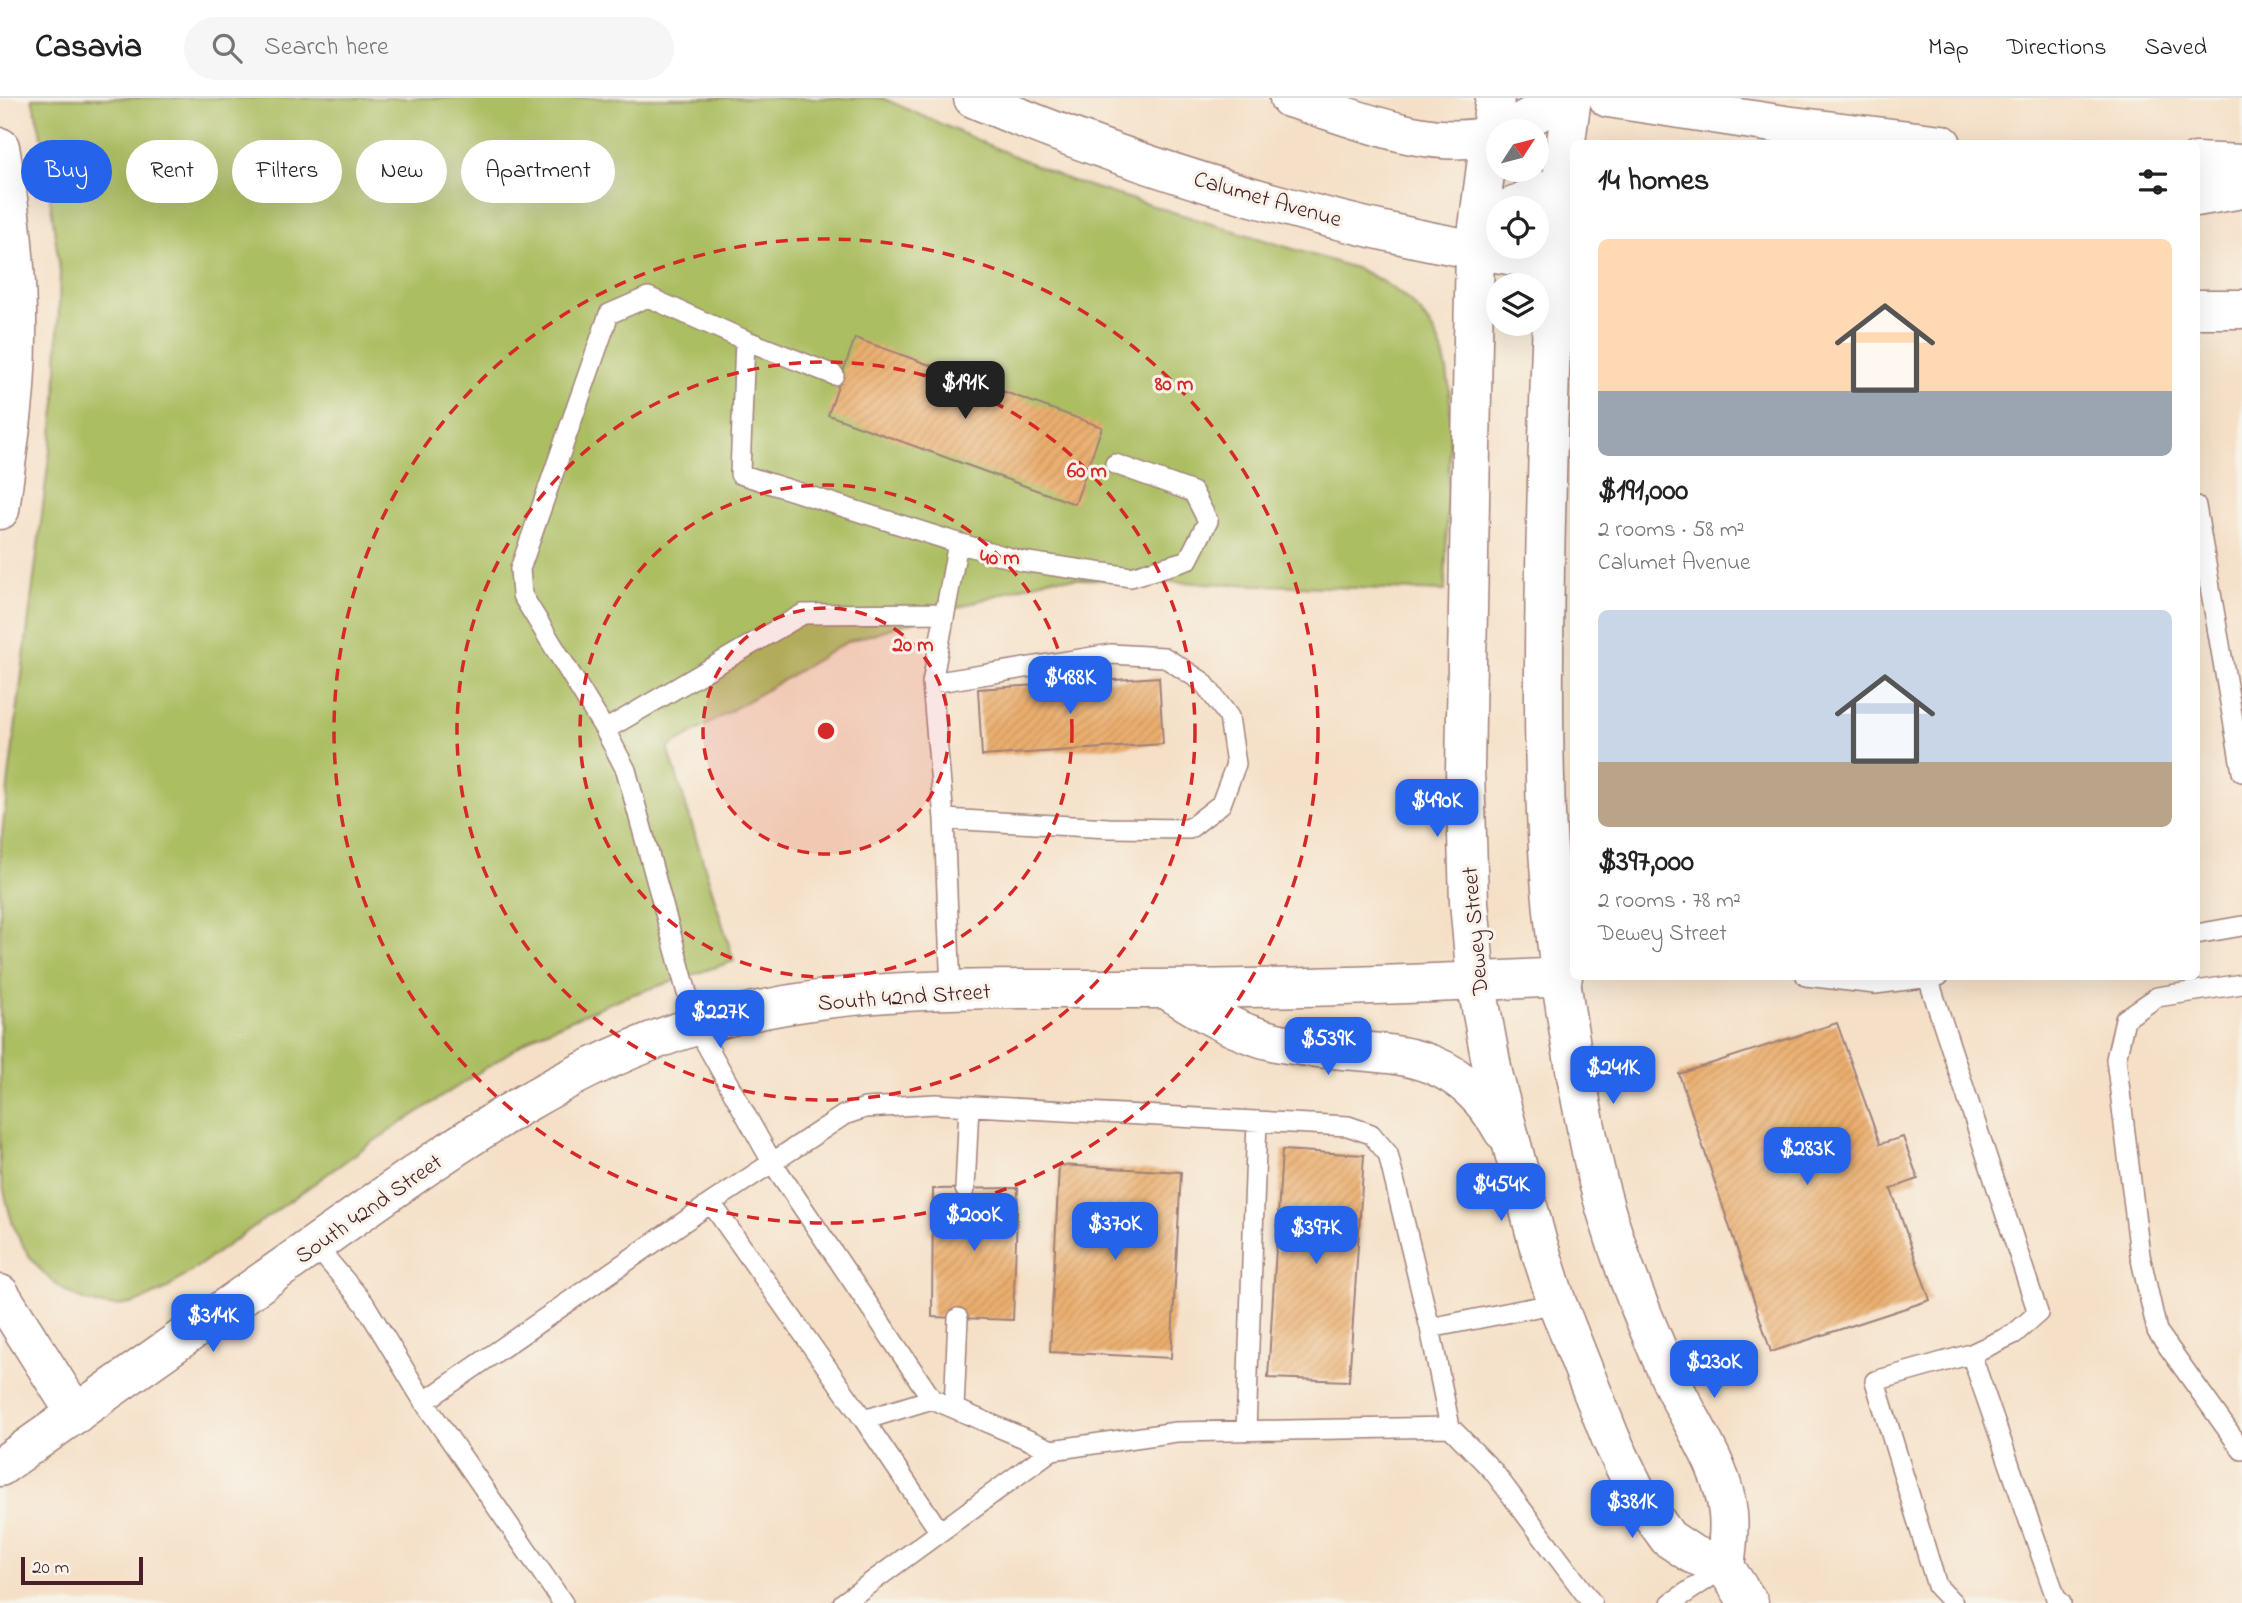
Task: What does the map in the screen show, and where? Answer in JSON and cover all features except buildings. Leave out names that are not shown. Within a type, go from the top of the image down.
[{"type":"street","name":"Calumet Avenue","points":[[973,98],[1162,168],[1327,216],[1475,250],[1565,264]]},
{"type":"street","points":[[1289,98],[1417,134],[1464,140],[1486,136]]},
{"type":"street","name":"Dewey Street","points":[[1495,98],[1496,119]]},
{"type":"street","points":[[1525,119],[1564,98]]},
{"type":"street","points":[[1572,98],[1565,264],[1543,610],[1546,816],[1568,976],[1578,1082],[1605,1206],[1617,1246],[1665,1367],[1722,1490],[1728,1513],[1726,1567],[1749,1603]]},
{"type":"street","points":[[1608,98],[1785,125],[1909,140]]},
{"type":"street","points":[[0,147],[13,241],[17,318],[8,387],[0,510]]},
{"type":"street","points":[[2200,162],[2242,164]]},
{"type":"street","name":"Dewey Street","points":[[1488,182],[1475,250],[1465,782],[1469,902],[1476,981],[1512,1151],[1557,1303],[1611,1439],[1650,1514],[1679,1547],[1726,1567]]},
{"type":"street","points":[[1529,196],[1567,188]]},
{"type":"street","points":[[2200,196],[2242,189]]},
{"type":"street","points":[[1475,250],[1486,235]]},
{"type":"street","points":[[2200,309],[2242,309]]},
{"type":"street","name":"South 42nd Street","points":[[0,1467],[315,1245],[524,1102],[601,1061],[696,1026],[816,1001],[951,991],[1166,989],[1568,976]]},
{"type":"street","points":[[1166,989],[1223,1022],[1260,1037],[1286,1044],[1395,1053],[1431,1065],[1457,1080],[1482,1102],[1502,1129],[1512,1151]]},
{"type":"street","points":[[0,1294],[76,1414]]},
{"type":"lane","points":[[834,376],[648,297],[609,314],[520,569],[522,595],[605,730],[626,770],[696,1026],[772,1162],[932,1399],[1052,1450]]},
{"type":"lane","points":[[746,340],[740,474],[1021,561],[1131,577],[1188,560],[1208,521],[1193,492],[1115,464]]},
{"type":"lane","points":[[2200,529],[2242,772]]},
{"type":"lane","points":[[951,991],[944,819],[932,683],[958,543]]},
{"type":"lane","points":[[605,730],[803,614],[944,613]]},
{"type":"lane","points":[[932,683],[1111,654],[1164,657],[1203,682],[1229,717],[1237,764],[1220,804],[1189,829],[1109,828],[944,819]]},
{"type":"lane","points":[[2200,932],[2242,926]]},
{"type":"lane","points":[[1840,980],[1875,984],[1909,980]]},
{"type":"lane","points":[[1935,980],[2038,1313],[2014,1334],[1972,1354],[1875,1381],[1937,1587],[1953,1603]]},
{"type":"lane","points":[[2242,984],[2157,997],[2125,1019],[2116,1059],[2140,1255],[2157,1331],[2242,1450]]},
{"type":"lane","points":[[424,1402],[772,1162],[844,1115],[865,1108],[935,1104],[1348,1126],[1371,1134],[1388,1154],[1430,1328],[1450,1427],[1493,1471],[1592,1603]]},
{"type":"lane","points":[[965,1188],[969,1106]]},
{"type":"lane","points":[[1246,1431],[1257,1121]]},
{"type":"lane","points":[[711,1203],[940,1532]]},
{"type":"lane","points":[[315,1245],[363,1303],[424,1402],[563,1603]]},
{"type":"lane","points":[[1430,1328],[1557,1303]]},
{"type":"lane","points":[[954,1408],[958,1318]]},
{"type":"lane","points":[[1972,1354],[2056,1598],[2061,1603]]},
{"type":"lane","points":[[864,1420],[932,1399]]},
{"type":"lane","points":[[843,1603],[1052,1450],[1176,1432],[1450,1427]]},
{"type":"lane","points":[[1671,1603],[1726,1567]]},
{"type":"green space","points":[[32,98],[882,98],[1069,180],[1358,269],[1390,286],[1413,305],[1430,325],[1441,348],[1447,372],[1450,430],[1445,591],[1051,578],[847,642],[668,748],[734,961],[619,999],[536,1035],[368,1145],[165,1290],[130,1304],[110,1306],[91,1303],[57,1285],[42,1272],[30,1256],[12,1221],[0,1174],[0,850],[56,402],[60,272],[51,203],[112,203],[112,140],[42,138]]}]
